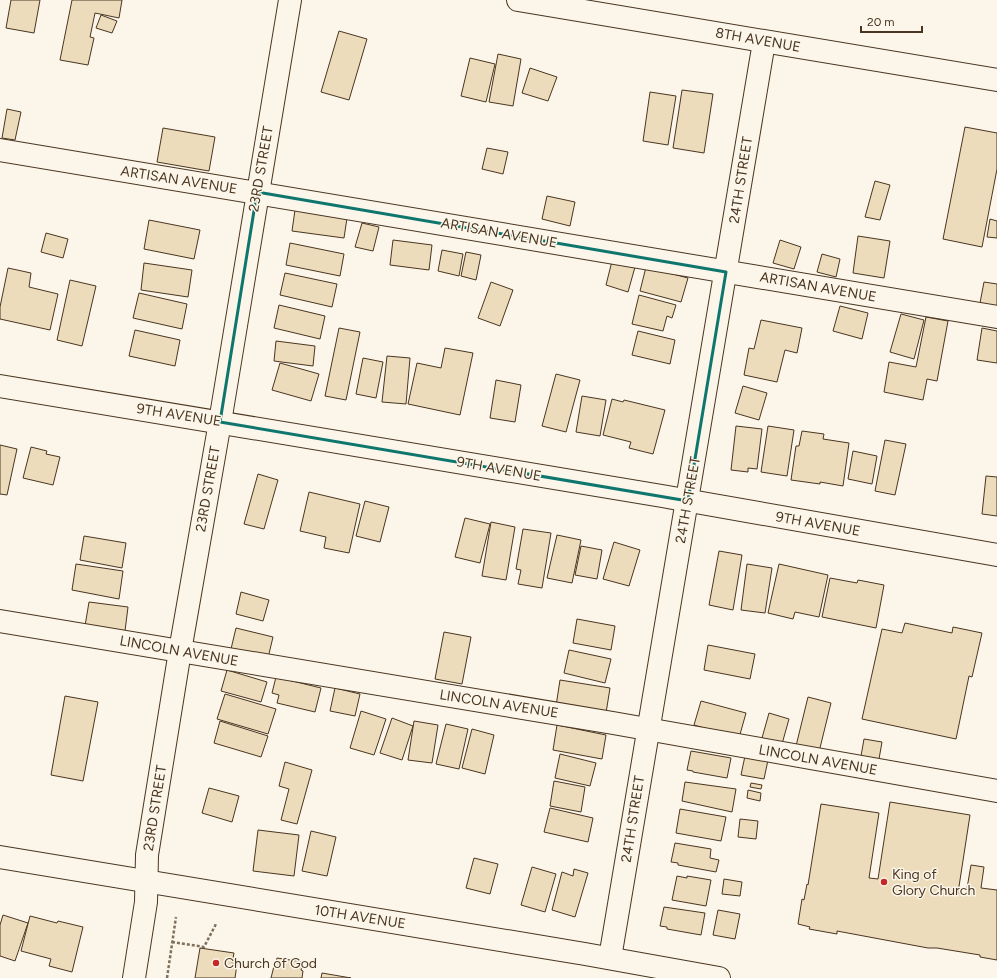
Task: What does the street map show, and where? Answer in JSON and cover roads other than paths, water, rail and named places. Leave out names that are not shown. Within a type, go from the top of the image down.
[{"type":"street","name":"23RD STREET","points":[[134,978],[146,902],[147,858],[180,651],[220,422],[290,0]]},
{"type":"street","name":"8TH AVENUE","points":[[518,0],[997,80]]},
{"type":"street","name":"24TH STREET","points":[[610,958],[764,42]]},
{"type":"street","name":"ARTISAN AVENUE","points":[[0,150],[997,317]]},
{"type":"street","name":"9TH AVENUE","points":[[0,386],[688,501],[997,555]]},
{"type":"street","name":"LINCOLN AVENUE","points":[[0,621],[648,730],[997,791]]},
{"type":"street","name":"10TH AVENUE","points":[[0,857],[610,958],[719,978]]},
{"type":"place","name":"King of Glory Church","points":[[884,882]]},
{"type":"place","name":"Church of God","points":[[216,963]]}]
